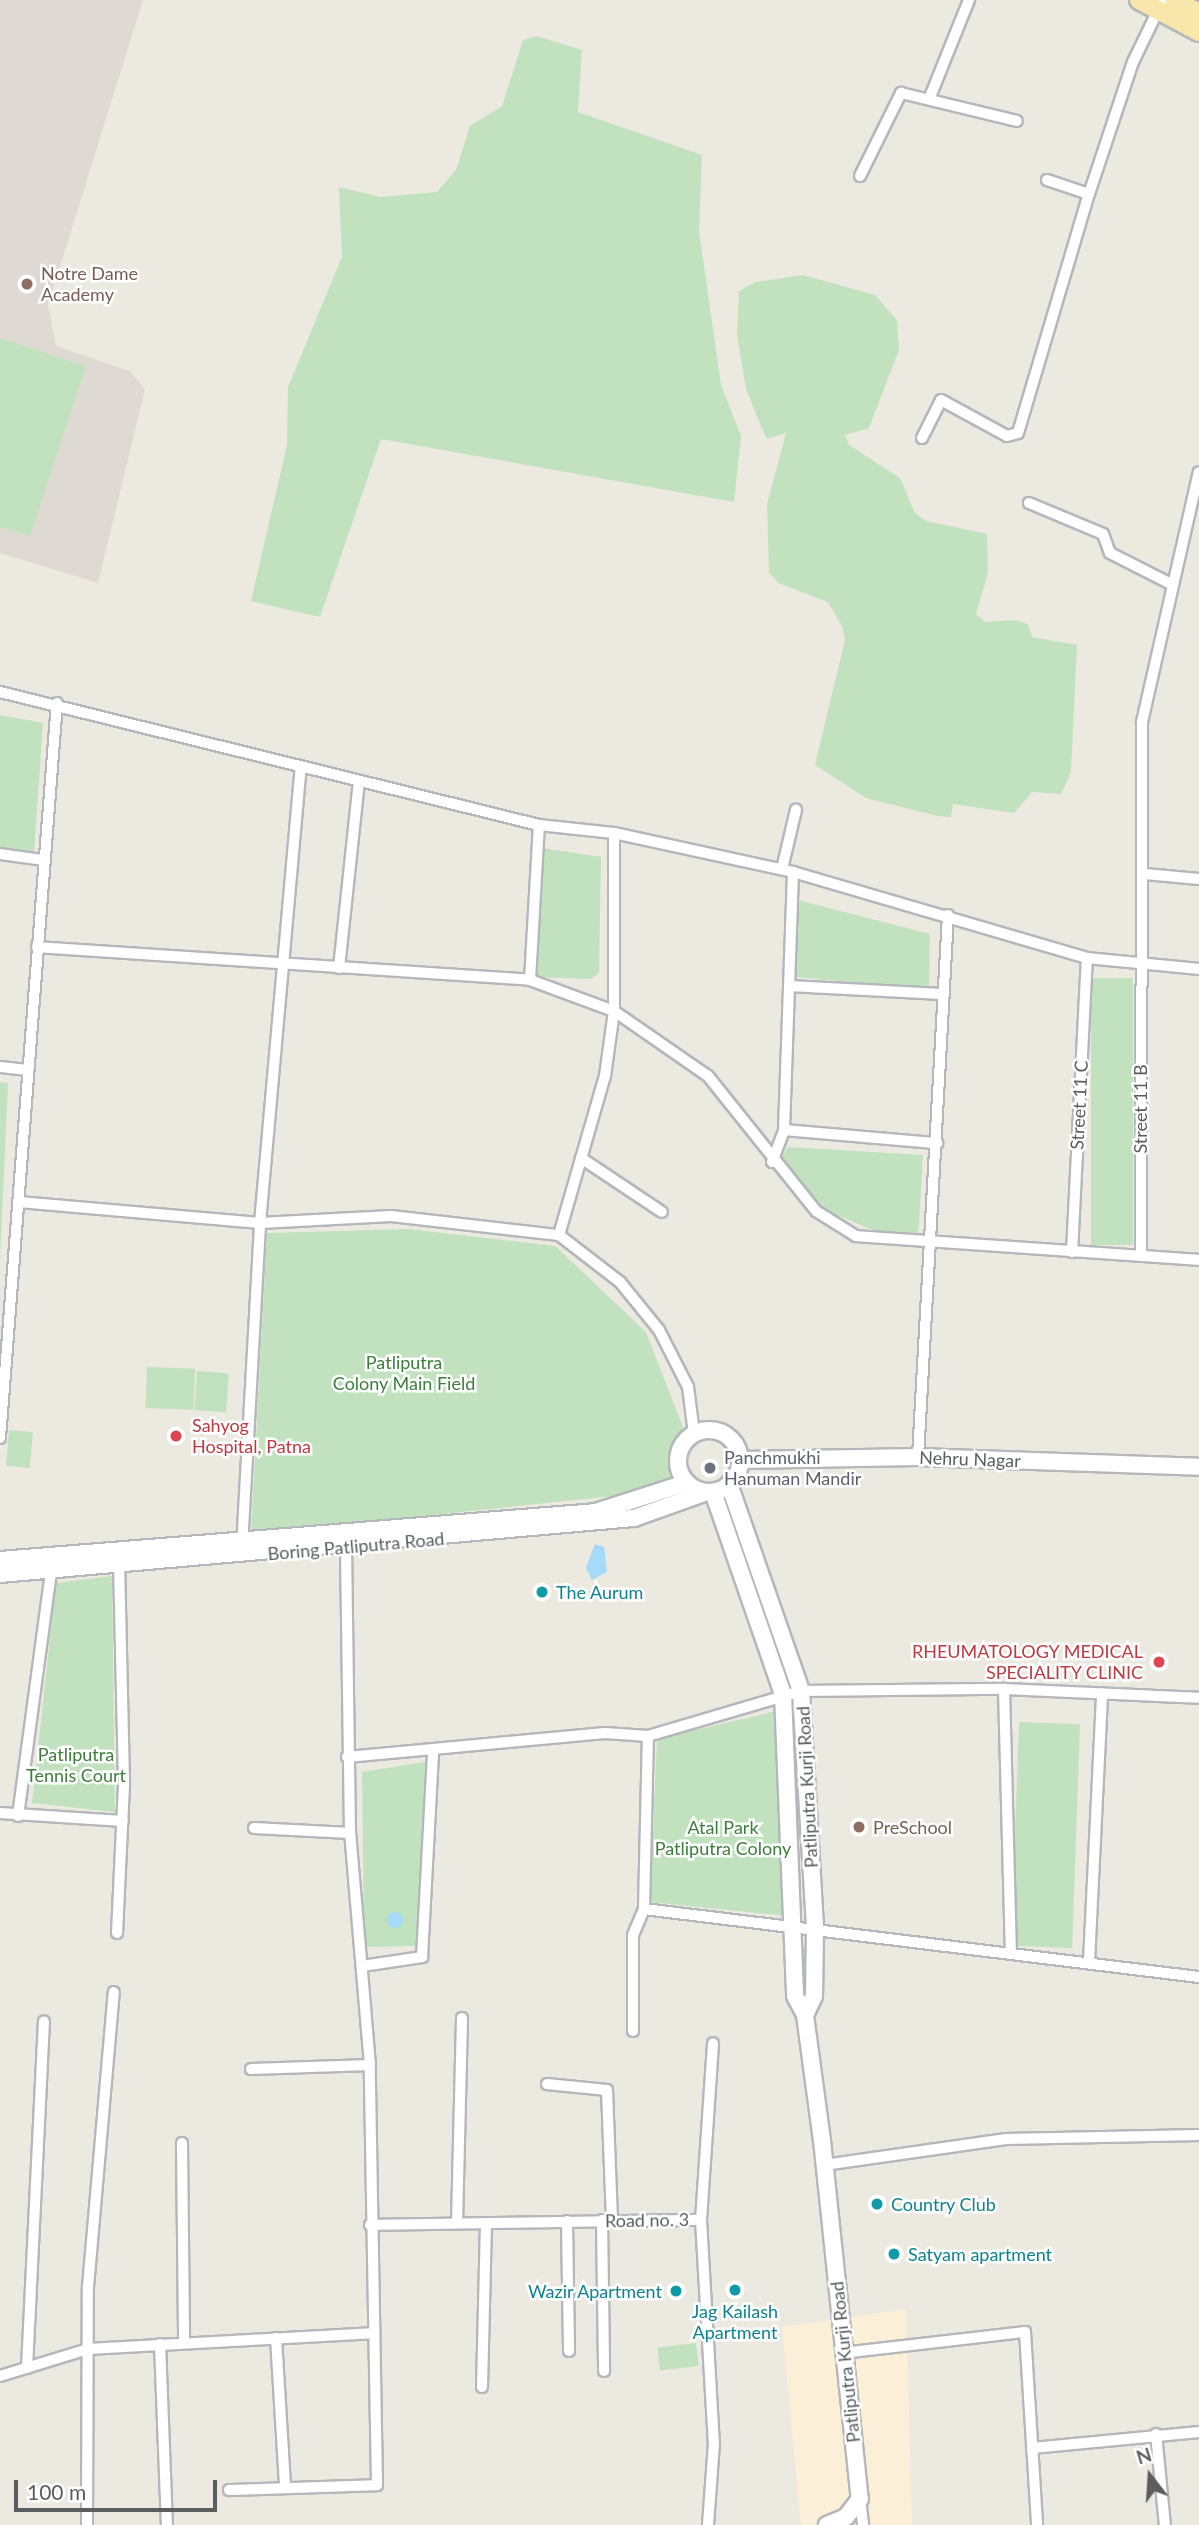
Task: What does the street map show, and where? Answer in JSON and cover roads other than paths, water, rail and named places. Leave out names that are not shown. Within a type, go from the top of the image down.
[{"type":"main road","points":[[1139,0],[1161,5],[1199,32]]},
{"type":"main road","points":[[1174,0],[1199,13]]},
{"type":"street","points":[[930,97],[969,0]]},
{"type":"street","points":[[922,438],[941,400],[1007,436],[1018,433],[1088,194],[1133,62],[1161,5]]},
{"type":"street","points":[[860,176],[896,96],[930,97],[1017,121]]},
{"type":"street","points":[[1046,180],[1088,194]]},
{"type":"street","name":"Street 11 B","points":[[1141,1256],[1139,961],[1145,874],[1137,798],[1142,722],[1171,584],[1199,472]]},
{"type":"street","points":[[1029,503],[1103,534],[1110,553],[1171,584]]},
{"type":"street","points":[[0,692],[57,703],[301,768],[539,824],[614,833],[787,870],[948,915],[1087,958],[1199,969]]},
{"type":"street","points":[[0,1438],[4,1345],[19,1202],[57,703]]},
{"type":"street","points":[[242,1550],[260,1223],[279,964],[301,768]]},
{"type":"street","points":[[339,968],[359,782]]},
{"type":"street","points":[[772,1162],[784,1130],[789,986],[787,870],[796,810]]},
{"type":"street","points":[[530,981],[539,824]]},
{"type":"street","points":[[559,1235],[605,1076],[614,1011],[614,833]]},
{"type":"street","points":[[0,854],[44,860]]},
{"type":"street","points":[[1145,874],[1199,878]]},
{"type":"street","points":[[918,1457],[948,915]]},
{"type":"street","points":[[37,947],[530,981],[614,1011],[708,1076],[772,1162],[816,1211],[856,1236],[930,1245],[1199,1260]]},
{"type":"street","name":"Street 11 C","points":[[1072,1252],[1087,958]]},
{"type":"street","points":[[789,986],[942,994]]},
{"type":"street","points":[[0,1067],[28,1070]]},
{"type":"street","points":[[784,1130],[937,1143]]},
{"type":"street","points":[[581,1158],[662,1212]]},
{"type":"street","points":[[19,1202],[260,1223],[391,1216],[559,1235],[620,1282],[659,1330],[688,1387],[694,1433],[679,1451],[686,1483],[710,1492],[729,1485],[740,1460],[724,1433],[694,1433]]},
{"type":"street","name":"Nehru Nagar","points":[[740,1460],[918,1457],[1199,1467]]},
{"type":"street","name":"Boring Patliputra Road","points":[[0,1560],[346,1547],[597,1512],[686,1483]]},
{"type":"street","name":"Patliputra Kurji Road","points":[[729,1485],[801,1691],[815,1928],[814,1996],[805,2015]]},
{"type":"street","name":"Boring Patliputra Road","points":[[0,1574],[119,1566],[242,1550],[489,1528],[634,1518],[710,1492]]},
{"type":"street","name":"Patliputra Kurji Road","points":[[710,1492],[783,1694],[796,1996],[805,2015],[860,2499]]},
{"type":"street","points":[[229,2490],[377,2485],[370,2225],[370,2065],[350,1833],[346,1547]]},
{"type":"street","points":[[117,1933],[123,1821],[119,1566]]},
{"type":"street","points":[[18,1816],[51,1571]]},
{"type":"street","points":[[1004,1689],[1011,1952]]},
{"type":"street","points":[[347,1758],[605,1733],[648,1736],[783,1694],[801,1691],[1004,1689],[1199,1698]]},
{"type":"street","points":[[1089,1962],[1102,1693]]},
{"type":"street","points":[[633,2031],[633,1935],[644,1909],[648,1736]]},
{"type":"street","points":[[362,1966],[422,1957],[433,1751]]},
{"type":"street","points":[[0,1814],[123,1821]]},
{"type":"street","points":[[254,1828],[350,1833]]},
{"type":"street","points":[[644,1909],[1199,1977]]},
{"type":"street","points":[[87,2525],[88,2349],[114,1992]]},
{"type":"street","points":[[457,2223],[462,2018]]},
{"type":"street","points":[[27,2368],[44,2021]]},
{"type":"street","points":[[701,2220],[713,2043]]},
{"type":"street","points":[[251,2069],[370,2065]]},
{"type":"street","points":[[547,2084],[607,2090],[604,2371]]},
{"type":"street","points":[[824,2165],[1006,2139],[1199,2135]]},
{"type":"street","points":[[182,2143],[184,2343]]},
{"type":"street","name":"Road no. 3","points":[[370,2225],[701,2220],[713,2443],[708,2525]]},
{"type":"street","points":[[567,2221],[569,2351]]},
{"type":"street","points":[[482,2387],[486,2223]]},
{"type":"street","points":[[844,2353],[1025,2332],[1037,2525]]},
{"type":"street","points":[[0,2376],[88,2349],[372,2333]]},
{"type":"street","points":[[276,2338],[285,2487]]},
{"type":"street","points":[[160,2344],[167,2525]]},
{"type":"street","points":[[1032,2448],[1156,2434],[1199,2432]]},
{"type":"street","points":[[1156,2434],[1166,2525]]},
{"type":"street","points":[[827,2525],[846,2516],[860,2499]]},
{"type":"street","points":[[860,2499],[863,2525]]},
{"type":"water","points":[[595,1544],[604,1547],[607,1572],[592,1580],[586,1568]]},
{"type":"water","points":[[395,1912],[403,1920],[395,1928],[387,1920]]},
{"type":"place","name":"Notre Dame Academy","points":[[27,284]]},
{"type":"place","name":"Sahyog Hospital, Patna","points":[[176,1436]]},
{"type":"place","name":"Panchmukhi Hanuman Mandir","points":[[710,1468]]},
{"type":"place","name":"The Aurum","points":[[542,1592]]},
{"type":"place","name":"RHEUMATOLOGY MEDICAL SPECIALITY CLINIC","points":[[1159,1662]]},
{"type":"place","name":"PreSchool","points":[[859,1827]]},
{"type":"place","name":"Country Club","points":[[877,2204]]},
{"type":"place","name":"Satyam apartment","points":[[894,2254]]},
{"type":"place","name":"Jag Kailash Apartment","points":[[735,2290]]},
{"type":"place","name":"Wazir Apartment","points":[[676,2291]]},
{"type":"park label","name":"Patliputra Colony Main Field","points":[[404,1373]]},
{"type":"park label","name":"Patliputra Tennis Court","points":[[76,1765]]},
{"type":"park label","name":"Atal Park Patliputra Colony","points":[[723,1838]]}]
